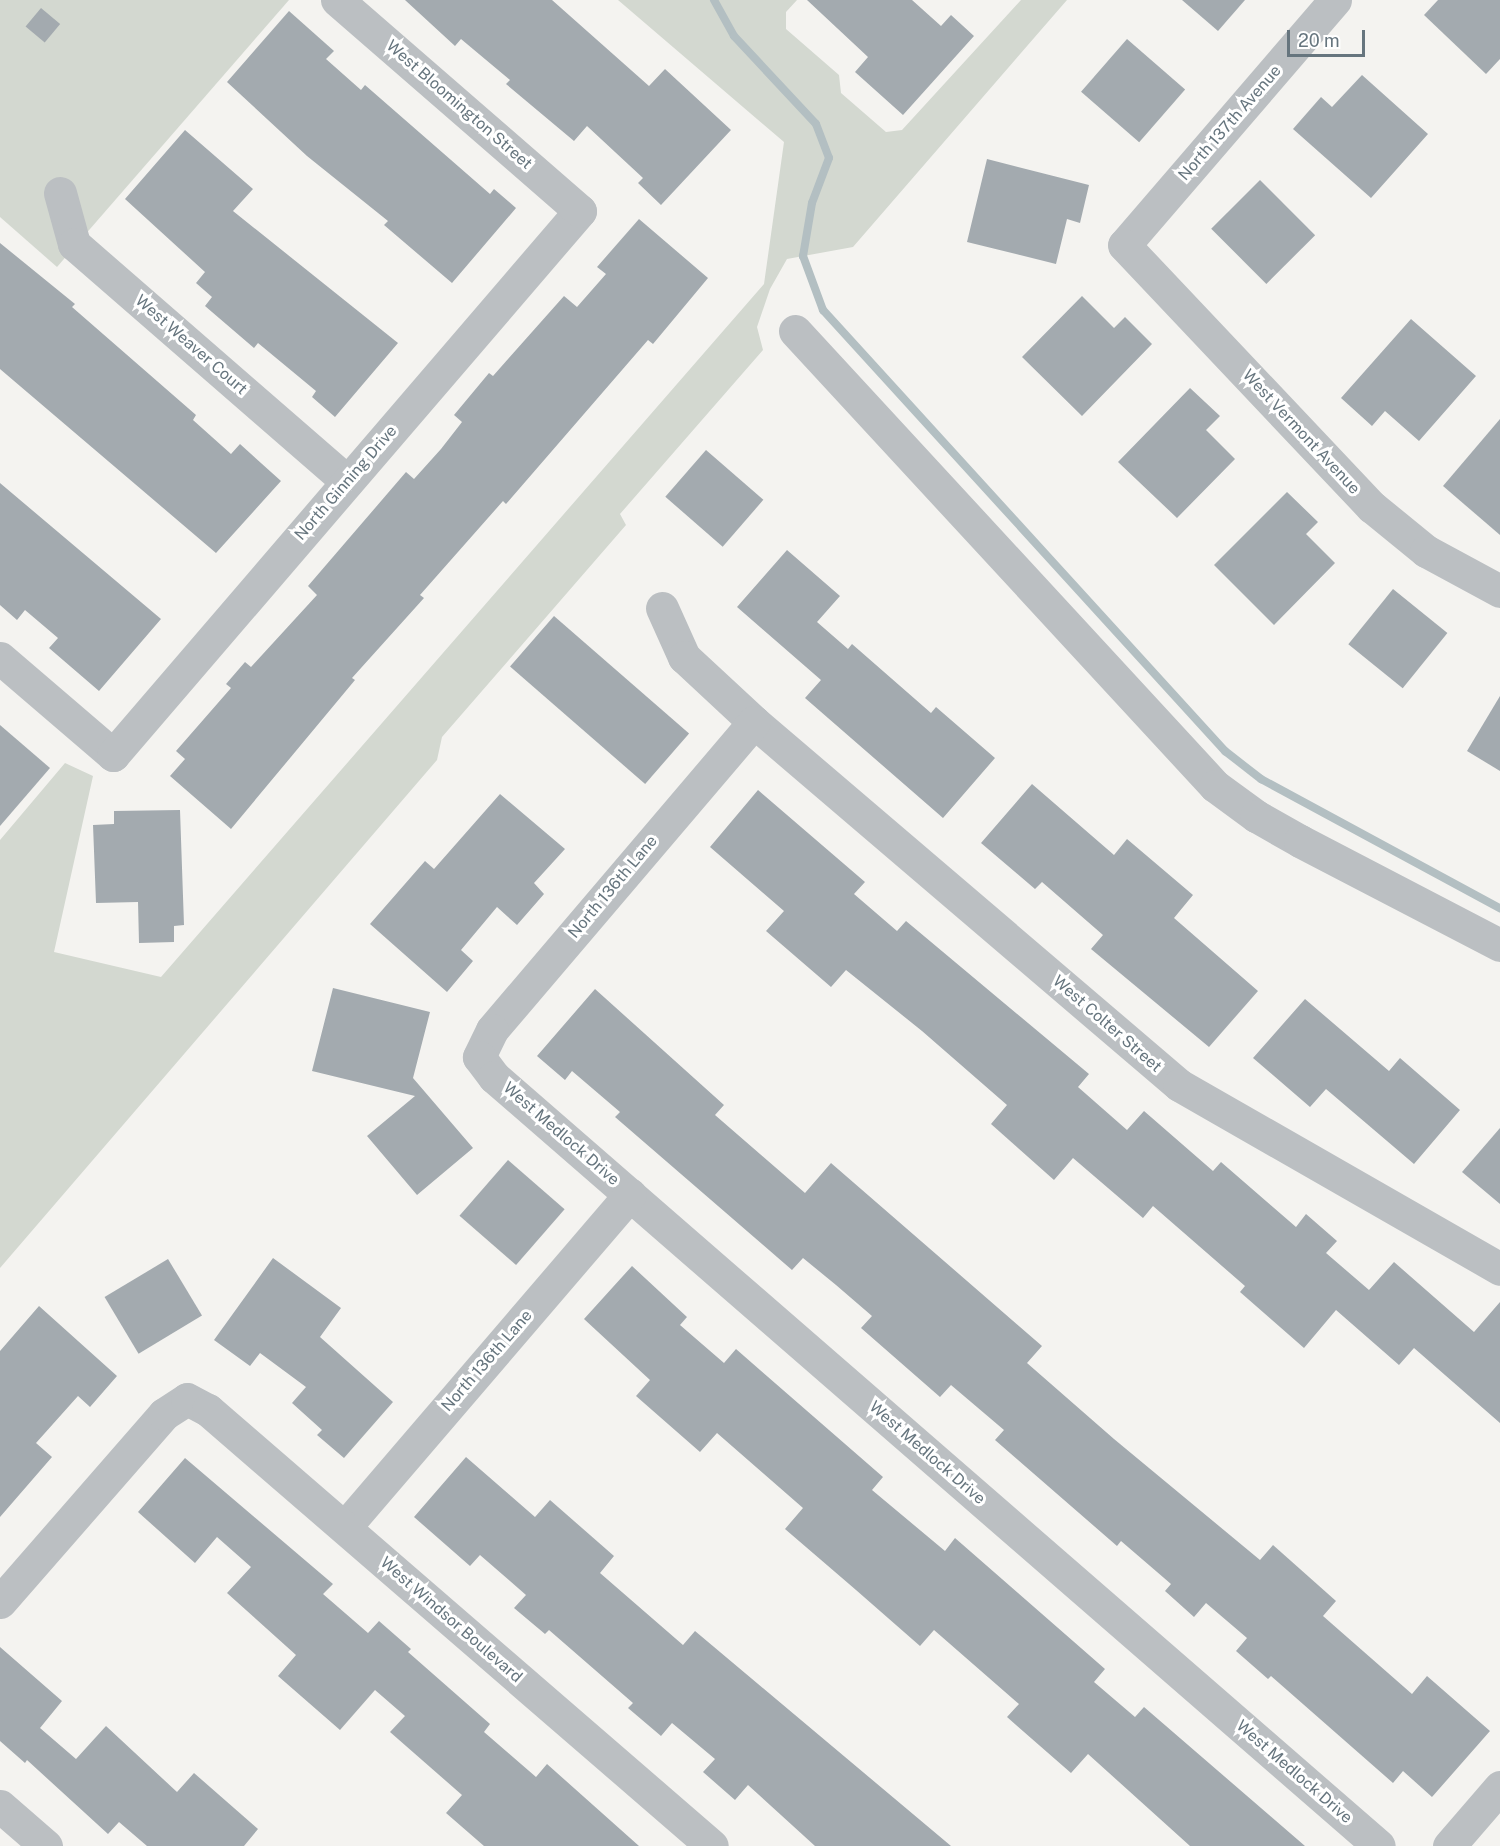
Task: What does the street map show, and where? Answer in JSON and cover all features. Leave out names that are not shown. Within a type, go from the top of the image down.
[{"type":"street","name":"West Bloomington Street","points":[[338,0],[580,211]]},
{"type":"street","name":"North 137th Avenue","points":[[1124,245],[1335,0]]},
{"type":"street","name":"West Weaver Court","points":[[60,193],[74,244],[347,481]]},
{"type":"street","name":"North Ginning Drive","points":[[0,658],[113,755],[580,211]]},
{"type":"street","name":"West Vermont Avenue","points":[[1124,245],[1372,507],[1426,551],[1500,591]]},
{"type":"street","points":[[795,331],[1215,786],[1300,841],[1500,945]]},
{"type":"street","name":"West Colter Street","points":[[662,608],[684,657],[754,722],[1179,1085],[1500,1269]]},
{"type":"street","name":"North 136th Lane","points":[[479,1057],[492,1030],[754,722]]},
{"type":"street","name":"West Medlock Drive","points":[[479,1057],[494,1077],[1379,1846]]},
{"type":"street","name":"North 136th Lane","points":[[345,1527],[630,1195]]},
{"type":"street","name":"West Windsor Boulevard","points":[[0,1602],[164,1414],[186,1399],[208,1410],[712,1846]]},
{"type":"street","points":[[1449,1846],[1500,1787]]},
{"type":"street","points":[[0,1806],[46,1846]]},
{"type":"shaded area","points":[[0,0],[289,0],[57,267],[0,217]]},
{"type":"shaded area","points":[[618,0],[797,0],[786,12],[786,29],[839,75],[841,93],[886,132],[902,130],[1021,0],[1067,0],[853,247],[787,259],[770,289],[757,327],[763,350],[620,514],[626,525],[442,737],[437,760],[0,1268],[0,840],[65,763],[93,776],[54,952],[161,977],[764,284],[784,142]]},
{"type":"building","points":[[405,0],[552,0],[649,86],[665,69],[731,130],[661,205],[638,183],[643,178],[587,126],[574,141],[506,84],[510,80],[461,39],[455,46]]},
{"type":"building","points":[[807,0],[912,0],[941,26],[951,15],[974,36],[903,115],[855,72],[868,57]]},
{"type":"building","points":[[1182,0],[1245,0],[1218,31]]},
{"type":"building","points":[[1438,0],[1500,0],[1500,59],[1486,74],[1424,15]]},
{"type":"building","points":[[41,8],[60,24],[45,42],[26,26]]},
{"type":"building","points":[[289,11],[334,51],[326,59],[361,90],[365,85],[490,194],[494,189],[516,208],[452,283],[384,225],[388,221],[307,156],[227,82]]},
{"type":"building","points":[[1127,39],[1185,90],[1139,142],[1081,92]]},
{"type":"building","points":[[1362,75],[1428,134],[1371,198],[1293,129],[1321,97],[1332,107]]},
{"type":"building","points":[[185,130],[253,189],[233,211],[398,343],[335,417],[312,397],[316,391],[258,343],[254,348],[205,306],[212,297],[196,283],[205,272],[125,199]]},
{"type":"building","points":[[987,159],[1089,185],[1080,223],[1067,219],[1056,264],[967,242]]},
{"type":"building","points":[[1260,180],[1315,235],[1266,284],[1211,229]]},
{"type":"building","points":[[639,219],[708,278],[653,344],[648,340],[506,504],[503,501],[420,595],[424,598],[352,678],[355,680],[231,829],[170,776],[185,759],[176,751],[231,688],[226,684],[245,662],[251,667],[317,595],[308,586],[406,472],[414,479],[441,449],[462,422],[454,415],[489,373],[493,376],[564,296],[577,307],[606,274],[597,267]]},
{"type":"building","points":[[0,243],[75,304],[72,307],[196,415],[193,420],[231,454],[240,444],[281,481],[216,553],[0,369]]},
{"type":"building","points":[[1082,296],[1114,328],[1125,317],[1152,344],[1082,416],[1022,357]]},
{"type":"building","points":[[1411,319],[1476,376],[1419,441],[1385,411],[1372,426],[1341,398]]},
{"type":"building","points":[[1190,388],[1220,416],[1206,430],[1235,459],[1177,518],[1118,462]]},
{"type":"building","points":[[1500,419],[1500,535],[1443,486]]},
{"type":"building","points":[[706,450],[763,500],[723,547],[665,497]]},
{"type":"building","points":[[0,483],[161,619],[99,691],[49,648],[58,638],[25,610],[17,620],[0,605]]},
{"type":"building","points":[[1287,492],[1318,522],[1306,534],[1335,563],[1274,625],[1214,565]]},
{"type":"building","points":[[787,550],[840,596],[817,622],[848,649],[852,644],[931,713],[936,707],[995,758],[943,818],[805,698],[821,680],[737,607]]},
{"type":"building","points":[[1393,589],[1447,633],[1403,688],[1348,644]]},
{"type":"building","points":[[554,616],[689,733],[645,784],[510,667]]},
{"type":"building","points":[[1500,696],[1500,771],[1467,751]]},
{"type":"building","points":[[0,725],[50,768],[0,826]]},
{"type":"building","points":[[1032,784],[1114,855],[1127,839],[1193,895],[1174,918],[1258,991],[1209,1047],[1091,949],[1103,935],[1042,882],[1035,889],[981,843]]},
{"type":"building","points":[[758,790],[865,882],[854,894],[897,931],[906,921],[1089,1074],[1078,1087],[1127,1130],[1144,1111],[1213,1171],[1221,1162],[1296,1227],[1306,1214],[1337,1241],[1326,1253],[1369,1290],[1394,1262],[1474,1332],[1500,1302],[1500,1423],[1414,1348],[1399,1365],[1336,1310],[1304,1348],[1240,1292],[1245,1286],[1153,1206],[1143,1218],[1073,1158],[1054,1180],[991,1124],[1007,1105],[922,1031],[846,970],[831,987],[766,931],[784,911],[710,847]]},
{"type":"building","points":[[500,794],[565,849],[534,883],[544,894],[517,925],[497,907],[461,950],[473,961],[447,992],[370,924],[425,861],[434,869]]},
{"type":"building","points":[[180,810],[184,925],[174,926],[174,942],[139,943],[138,902],[96,903],[93,825],[114,824],[114,811]]},
{"type":"building","points":[[333,988],[430,1012],[413,1078],[473,1148],[417,1195],[367,1136],[415,1096],[312,1071]]},
{"type":"building","points":[[595,989],[724,1105],[715,1115],[805,1193],[831,1163],[1042,1346],[1027,1363],[1114,1439],[1260,1560],[1273,1545],[1336,1601],[1323,1616],[1412,1694],[1427,1676],[1490,1731],[1432,1797],[1403,1771],[1393,1783],[1271,1676],[1268,1679],[1236,1651],[1247,1638],[1206,1603],[1194,1617],[1165,1591],[1171,1584],[1121,1541],[1117,1546],[995,1440],[1004,1430],[951,1385],[940,1397],[861,1328],[872,1316],[836,1285],[803,1258],[792,1270],[615,1117],[620,1112],[572,1071],[565,1080],[537,1056]]},
{"type":"building","points":[[1305,999],[1389,1071],[1400,1058],[1460,1110],[1414,1164],[1326,1089],[1310,1107],[1253,1058]]},
{"type":"building","points":[[1500,1128],[1500,1204],[1462,1172]]},
{"type":"building","points":[[508,1160],[565,1209],[516,1265],[459,1216]]},
{"type":"building","points":[[273,1258],[341,1308],[320,1337],[393,1402],[344,1458],[317,1435],[322,1430],[292,1403],[306,1387],[260,1353],[250,1366],[214,1340]]},
{"type":"building","points":[[168,1259],[202,1316],[139,1354],[105,1297]]},
{"type":"building","points":[[632,1266],[687,1317],[680,1325],[724,1363],[736,1349],[883,1477],[872,1490],[945,1551],[955,1538],[1105,1669],[1094,1682],[1135,1717],[1144,1707],[1305,1846],[1190,1846],[1088,1754],[1071,1773],[1007,1717],[1019,1704],[934,1630],[920,1646],[785,1529],[803,1508],[717,1433],[700,1452],[636,1396],[650,1380],[584,1319]]},
{"type":"building","points":[[39,1306],[117,1376],[90,1407],[78,1396],[36,1443],[52,1457],[0,1517],[0,1351]]},
{"type":"building","points":[[466,1457],[535,1517],[550,1500],[614,1556],[600,1573],[683,1645],[695,1631],[951,1846],[815,1846],[748,1785],[735,1800],[703,1772],[715,1759],[672,1723],[661,1736],[628,1708],[633,1703],[549,1630],[545,1634],[514,1608],[526,1595],[480,1555],[470,1566],[414,1517]]},
{"type":"building","points":[[185,1458],[333,1584],[323,1594],[368,1633],[379,1621],[411,1649],[408,1652],[490,1724],[484,1732],[536,1777],[547,1764],[639,1846],[484,1846],[446,1813],[462,1795],[390,1732],[405,1716],[375,1690],[340,1730],[278,1676],[296,1655],[227,1593],[251,1567],[217,1537],[195,1563],[138,1512]]},
{"type":"building","points":[[0,1647],[62,1701],[40,1728],[76,1759],[106,1726],[177,1792],[194,1773],[258,1829],[244,1846],[147,1846],[119,1822],[108,1834],[27,1760],[25,1763],[0,1741]]},
{"type":"waterway","points":[[714,0],[734,36],[816,124],[829,158],[812,203],[803,256],[823,310],[1225,751],[1261,779],[1500,908]]}]
